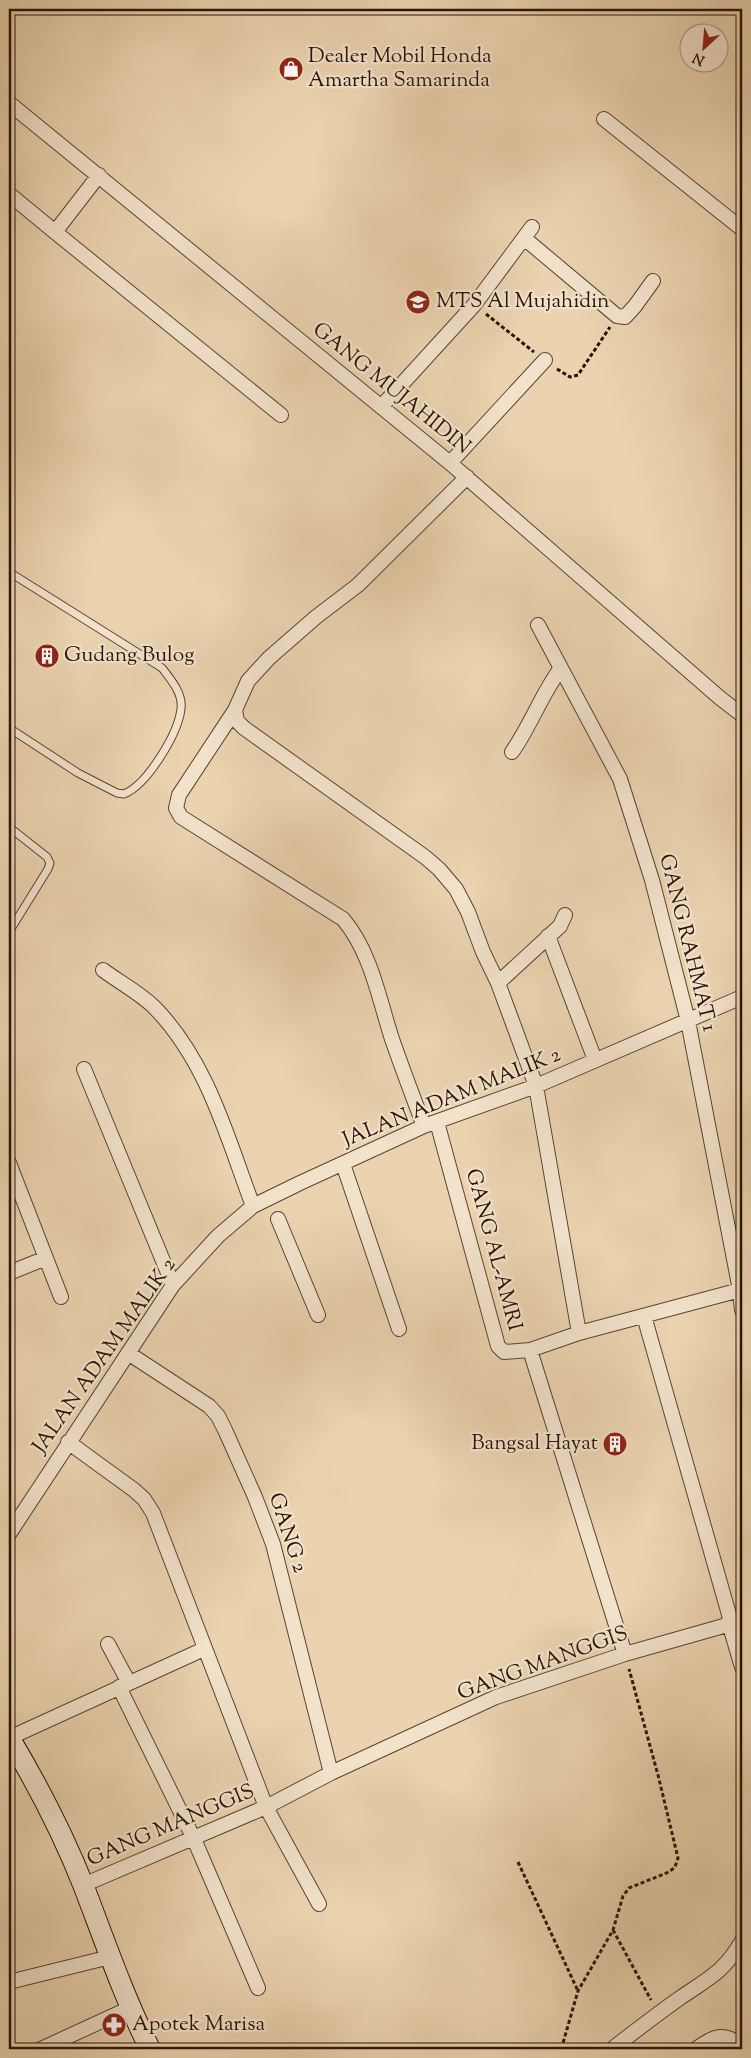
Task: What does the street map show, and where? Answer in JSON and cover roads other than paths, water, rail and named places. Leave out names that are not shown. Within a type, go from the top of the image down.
[{"type":"street","name":"GANG MUJAHIDIN","points":[[9,103],[467,477],[720,698],[742,715]]},
{"type":"street","points":[[604,119],[742,229]]},
{"type":"street","points":[[55,232],[99,175]]},
{"type":"street","points":[[9,194],[281,415]]},
{"type":"street","points":[[381,407],[474,305],[528,232],[617,316],[624,317],[654,281]]},
{"type":"street","points":[[450,463],[545,360]]},
{"type":"street","name":"GANG AL-AMRI","points":[[467,477],[358,585],[316,617],[269,658],[248,681],[236,710],[179,795],[176,808],[181,817],[343,919],[355,933],[364,952],[398,1056],[431,1124],[498,1346],[504,1352],[530,1350],[580,1333],[740,1290]]},
{"type":"street","name":"GANG RAHMAT 1","points":[[538,625],[620,779],[652,880],[688,1021],[740,1290],[742,1310]]},
{"type":"street","points":[[512,752],[531,723],[546,690],[561,668]]},
{"type":"street","points":[[236,710],[237,722],[244,728],[439,869],[456,889],[498,983],[536,1086],[580,1333]]},
{"type":"street","points":[[498,983],[522,963],[560,926],[565,915]]},
{"type":"street","points":[[548,936],[595,1060]]},
{"type":"street","points":[[103,970],[153,1006],[187,1047],[211,1092],[253,1206]]},
{"type":"street","name":"JALAN ADAM MALIK 2","points":[[9,1534],[173,1285],[218,1236],[253,1206],[431,1124],[536,1086],[742,997]]},
{"type":"street","points":[[84,1069],[173,1285]]},
{"type":"street","points":[[9,1162],[61,1297]]},
{"type":"street","points":[[343,1164],[399,1329]]},
{"type":"street","points":[[269,1198],[318,1315]]},
{"type":"street","points":[[9,1273],[46,1258]]},
{"type":"street","points":[[644,1316],[730,1618],[729,1623],[742,1667]]},
{"type":"street","points":[[530,1350],[625,1654]]},
{"type":"street","name":"GANG 2","points":[[128,1353],[209,1406],[222,1423],[255,1497],[273,1544],[331,1773]]},
{"type":"street","points":[[68,1442],[134,1490],[144,1499],[153,1513],[266,1807],[319,1904]]},
{"type":"street","name":"GANG MANGGIS","points":[[83,1885],[266,1807],[331,1773],[496,1697],[625,1654],[725,1627],[729,1623]]},
{"type":"street","points":[[108,1644],[124,1685],[194,1839],[258,1988]]},
{"type":"street","points":[[150,2049],[130,2008],[83,1885],[48,1808],[9,1737],[204,1648]]},
{"type":"street","points":[[612,2049],[658,2014],[719,1972],[728,1963],[742,1942]]},
{"type":"street","points":[[9,1982],[110,1957]]},
{"type":"street","points":[[41,2049],[130,2008]]},
{"type":"street","points":[[696,2049],[712,2039],[726,2036],[742,2045]]},
{"type":"lane","points":[[9,572],[162,668],[179,692],[181,709],[157,764],[138,787],[124,794],[117,793],[78,773],[9,728]]},
{"type":"lane","points":[[9,827],[47,857],[50,863],[9,932]]},
{"type":"place","name":"Dealer Mobil Honda Amartha Samarinda","points":[[291,69]]},
{"type":"place","name":"MTS Al Mujahidin","points":[[418,302]]},
{"type":"place","name":"Gudang Bulog","points":[[47,656]]},
{"type":"place","name":"Bangsal Hayat","points":[[615,1444]]},
{"type":"place","name":"Apotek Marisa","points":[[114,2025]]}]
